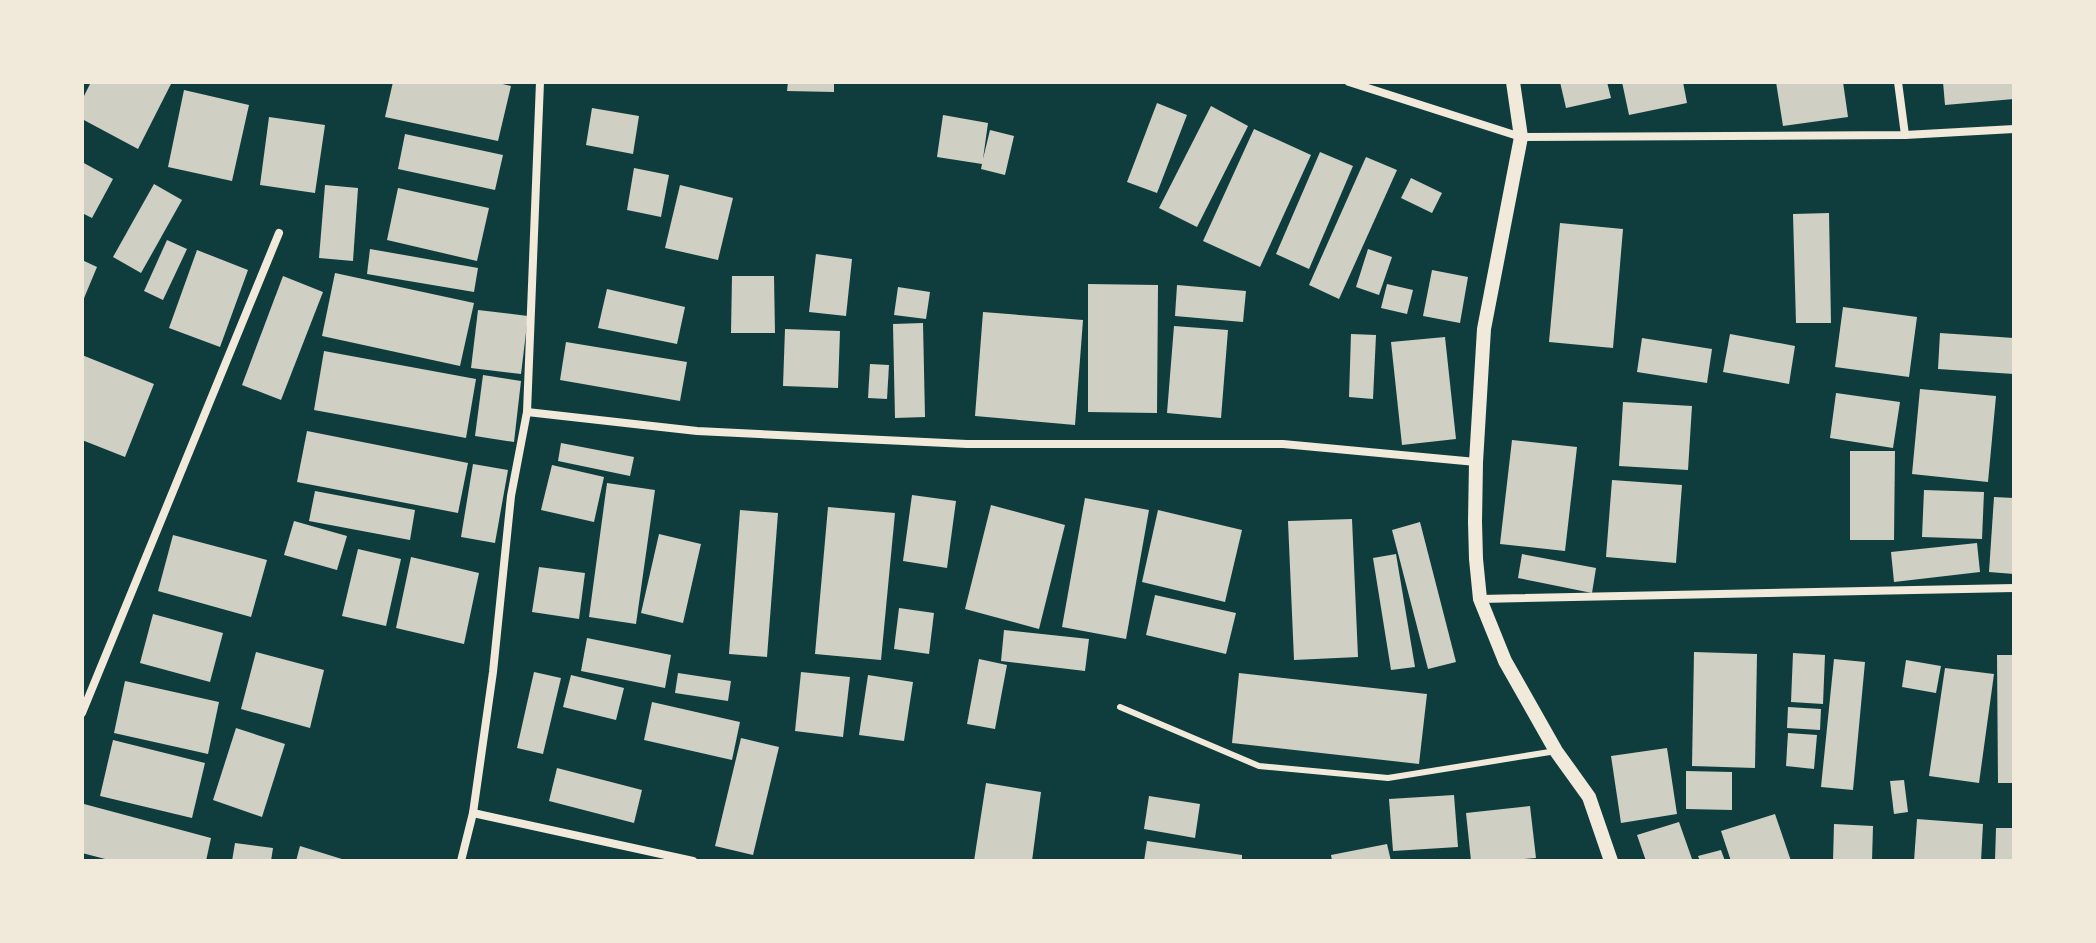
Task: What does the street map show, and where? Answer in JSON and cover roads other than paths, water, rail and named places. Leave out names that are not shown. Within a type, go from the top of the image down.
[{"type":"street","points":[[461,861],[473,813],[493,672],[511,496],[527,412],[540,82]]},
{"type":"street","points":[[1349,82],[1521,137],[1905,135],[2014,129]]},
{"type":"street","points":[[1513,82],[1521,137],[1484,329],[1476,462],[1476,559],[1480,599],[1505,661],[1556,751],[1589,797],[1611,861]]},
{"type":"street","points":[[1898,82],[1905,135]]},
{"type":"street","points":[[82,713],[279,233]]},
{"type":"street","points":[[527,412],[697,431],[967,444],[1283,444],[1476,462]]},
{"type":"street","points":[[1480,599],[2014,588]]},
{"type":"street","points":[[473,813],[693,861]]},
{"type":"lane","points":[[1120,707],[1259,766],[1388,778],[1556,751]]}]
